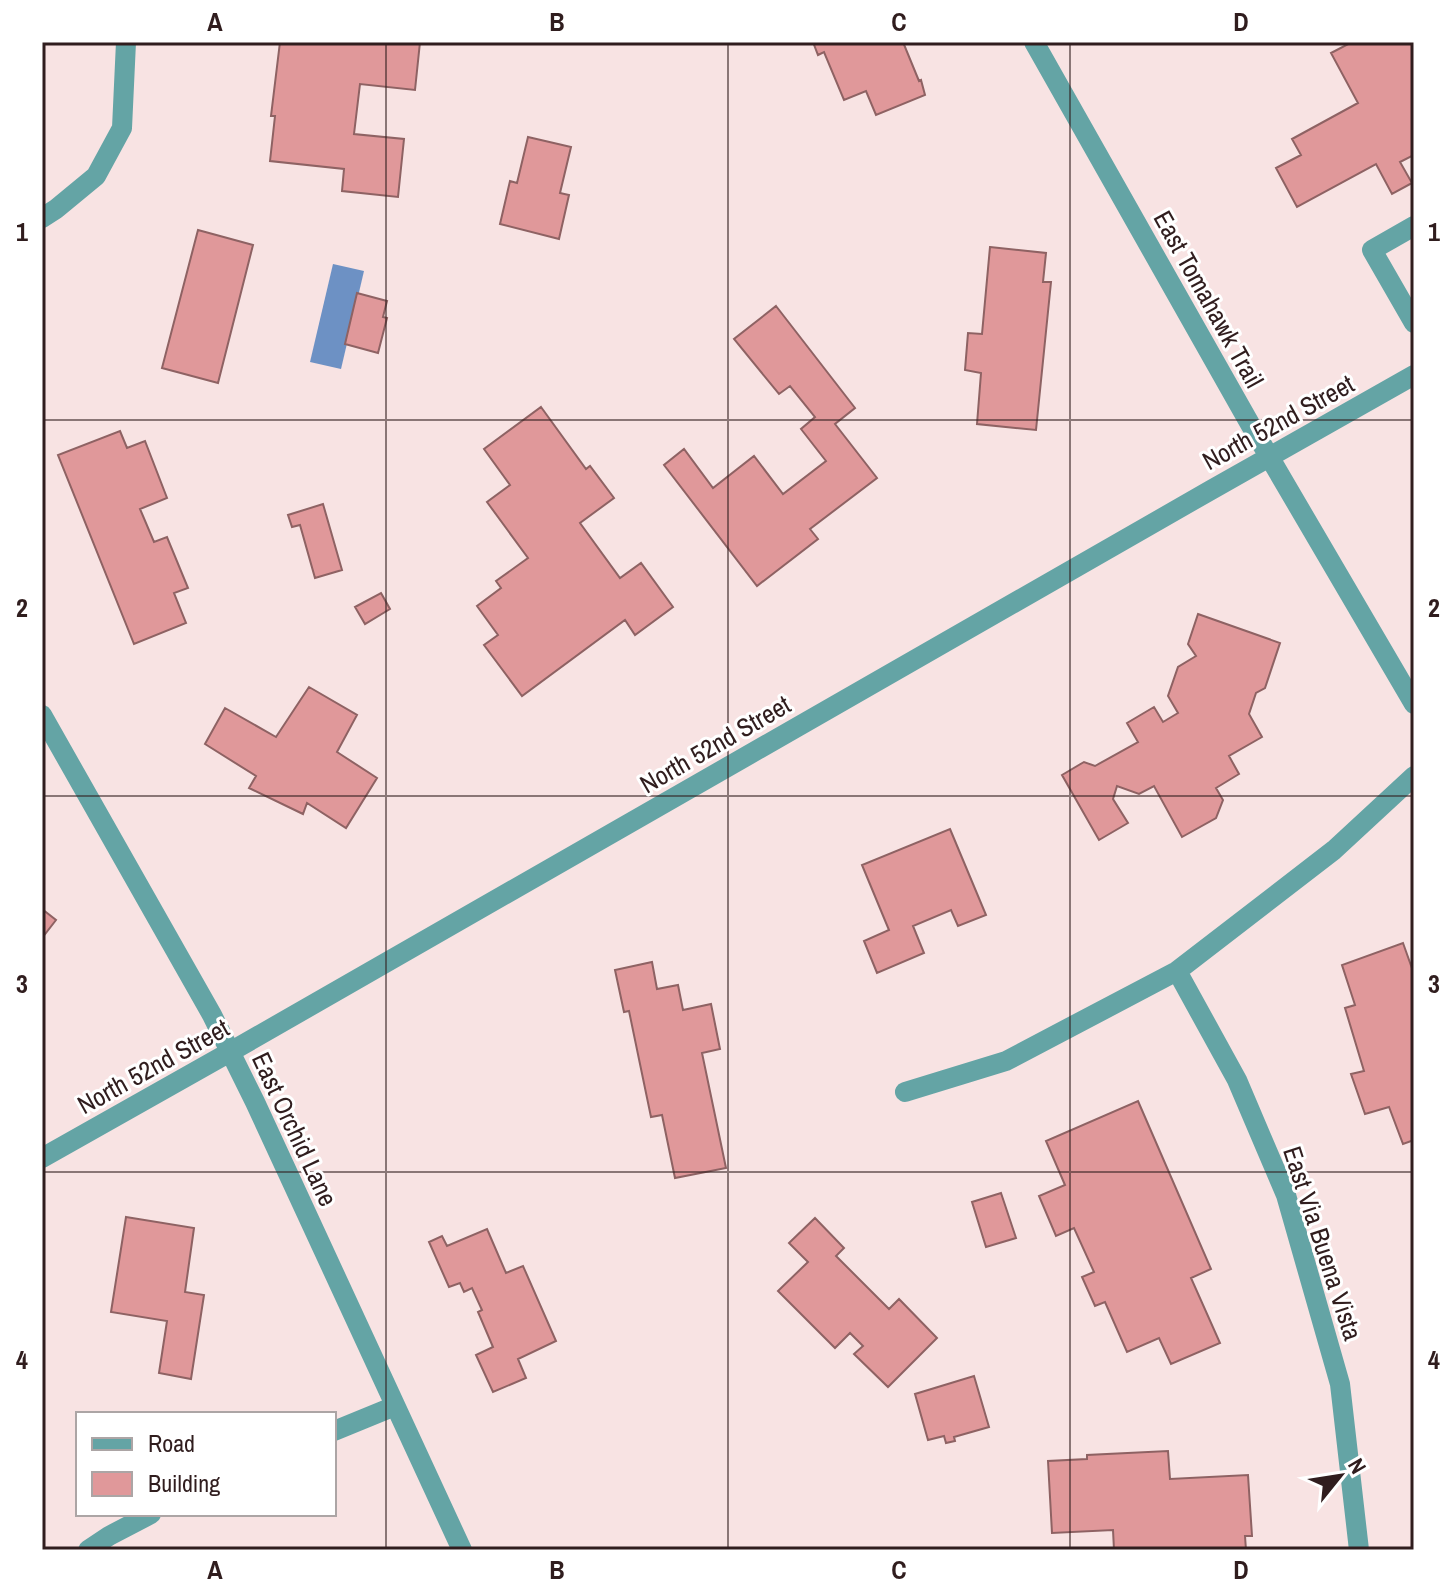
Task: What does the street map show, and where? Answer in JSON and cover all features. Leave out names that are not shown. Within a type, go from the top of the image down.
[{"type":"street","points":[[42,218],[96,176],[122,128],[126,42]]},
{"type":"street","name":"East Tomahawk Trail","points":[[1034,42],[1270,458],[1414,704]]},
{"type":"street","points":[[1414,226],[1372,250],[1414,323]]},
{"type":"street","name":"North 52nd Street","points":[[42,1158],[1414,375]]},
{"type":"street","name":"East Orchid Lane","points":[[42,715],[202,995],[255,1102],[462,1550]]},
{"type":"street","points":[[905,1092],[1006,1061],[1177,971],[1334,850],[1414,776]]},
{"type":"street","name":"East Via Buena Vista","points":[[1177,971],[1237,1080],[1286,1195],[1340,1384],[1359,1550]]},
{"type":"street","points":[[336,1430],[395,1406]]},
{"type":"street","points":[[88,1550],[147,1516]]},
{"type":"water","points":[[333,264],[364,271],[341,369],[310,362]]},
{"type":"building","points":[[280,42],[420,42],[415,90],[360,84],[354,134],[404,139],[398,197],[342,191],[344,169],[270,161],[275,116],[271,116]]},
{"type":"building","points":[[813,42],[903,42],[925,95],[876,115],[866,91],[844,100],[824,52],[818,55]]},
{"type":"building","points":[[1352,42],[1414,42],[1414,155],[1400,162],[1412,183],[1392,194],[1376,164],[1297,207],[1276,168],[1301,155],[1292,139],[1358,103],[1331,53]]},
{"type":"building","points":[[528,137],[571,147],[560,193],[569,195],[559,239],[500,224],[510,181],[517,183]]},
{"type":"building","points":[[198,230],[253,245],[218,383],[162,368]]},
{"type":"building","points":[[990,247],[1046,253],[1043,282],[1051,282],[1036,430],[977,424],[981,373],[965,370],[968,333],[982,334]]},
{"type":"building","points":[[357,293],[387,301],[383,317],[387,318],[378,353],[345,344]]},
{"type":"building","points":[[776,306],[855,408],[835,424],[877,478],[810,529],[818,539],[757,586],[664,465],[684,449],[713,488],[754,456],[783,494],[826,461],[801,429],[815,417],[790,386],[779,394],[734,339]]},
{"type":"building","points":[[541,407],[586,469],[590,466],[614,498],[580,523],[620,578],[641,563],[673,607],[635,635],[625,620],[522,696],[484,645],[498,635],[477,606],[501,588],[496,581],[528,558],[487,502],[510,485],[484,449]]},
{"type":"building","points":[[120,431],[127,448],[145,441],[167,498],[140,509],[154,542],[167,537],[188,588],[174,593],[186,623],[134,644],[58,455]]},
{"type":"building","points":[[323,504],[342,570],[315,578],[300,525],[292,527],[288,515]]},
{"type":"building","points":[[381,593],[390,609],[365,624],[355,607]]},
{"type":"building","points":[[1198,614],[1280,643],[1265,688],[1256,693],[1249,714],[1262,737],[1229,756],[1239,774],[1216,788],[1223,800],[1216,818],[1182,837],[1154,786],[1139,794],[1117,786],[1113,799],[1128,823],[1099,840],[1062,775],[1084,762],[1095,766],[1138,742],[1127,723],[1154,707],[1163,722],[1178,713],[1168,696],[1178,667],[1196,656],[1188,644]]},
{"type":"building","points":[[309,687],[357,715],[337,752],[377,778],[346,828],[307,803],[303,814],[249,788],[256,776],[205,744],[225,708],[276,737]]},
{"type":"building","points":[[950,829],[986,915],[958,926],[951,910],[913,926],[924,953],[877,973],[864,941],[889,930],[862,865]]},
{"type":"building","points":[[42,909],[56,920],[42,938]]},
{"type":"building","points":[[1403,943],[1414,974],[1414,1140],[1403,1144],[1389,1107],[1365,1114],[1351,1074],[1364,1071],[1345,1008],[1355,1005],[1342,965]]},
{"type":"building","points":[[652,962],[657,989],[678,985],[683,1010],[711,1004],[720,1049],[702,1053],[726,1168],[675,1178],[662,1115],[651,1117],[629,1011],[624,1012],[615,970]]},
{"type":"building","points":[[1138,1101],[1211,1269],[1191,1278],[1220,1343],[1171,1364],[1159,1338],[1127,1352],[1105,1302],[1095,1306],[1082,1277],[1094,1272],[1074,1228],[1056,1236],[1039,1196],[1065,1185],[1046,1141]]},
{"type":"building","points":[[1001,1193],[1016,1238],[986,1247],[972,1202]]},
{"type":"building","points":[[126,1217],[194,1228],[185,1292],[204,1295],[191,1379],[159,1373],[167,1321],[111,1312]]},
{"type":"building","points":[[815,1218],[844,1248],[836,1256],[889,1309],[899,1299],[937,1338],[888,1387],[854,1354],[863,1346],[850,1333],[835,1348],[778,1291],[808,1262],[789,1243]]},
{"type":"building","points":[[487,1229],[506,1273],[523,1266],[556,1341],[518,1359],[526,1378],[493,1392],[476,1355],[493,1347],[478,1312],[482,1310],[472,1288],[464,1292],[460,1283],[449,1287],[429,1242],[442,1236],[447,1246]]},
{"type":"building","points":[[974,1376],[989,1427],[954,1437],[955,1441],[946,1443],[944,1436],[928,1440],[915,1394]]},
{"type":"building","points":[[1168,1451],[1170,1479],[1248,1475],[1252,1536],[1245,1536],[1246,1550],[1114,1550],[1113,1530],[1052,1533],[1048,1461],[1087,1459],[1087,1455]]}]
